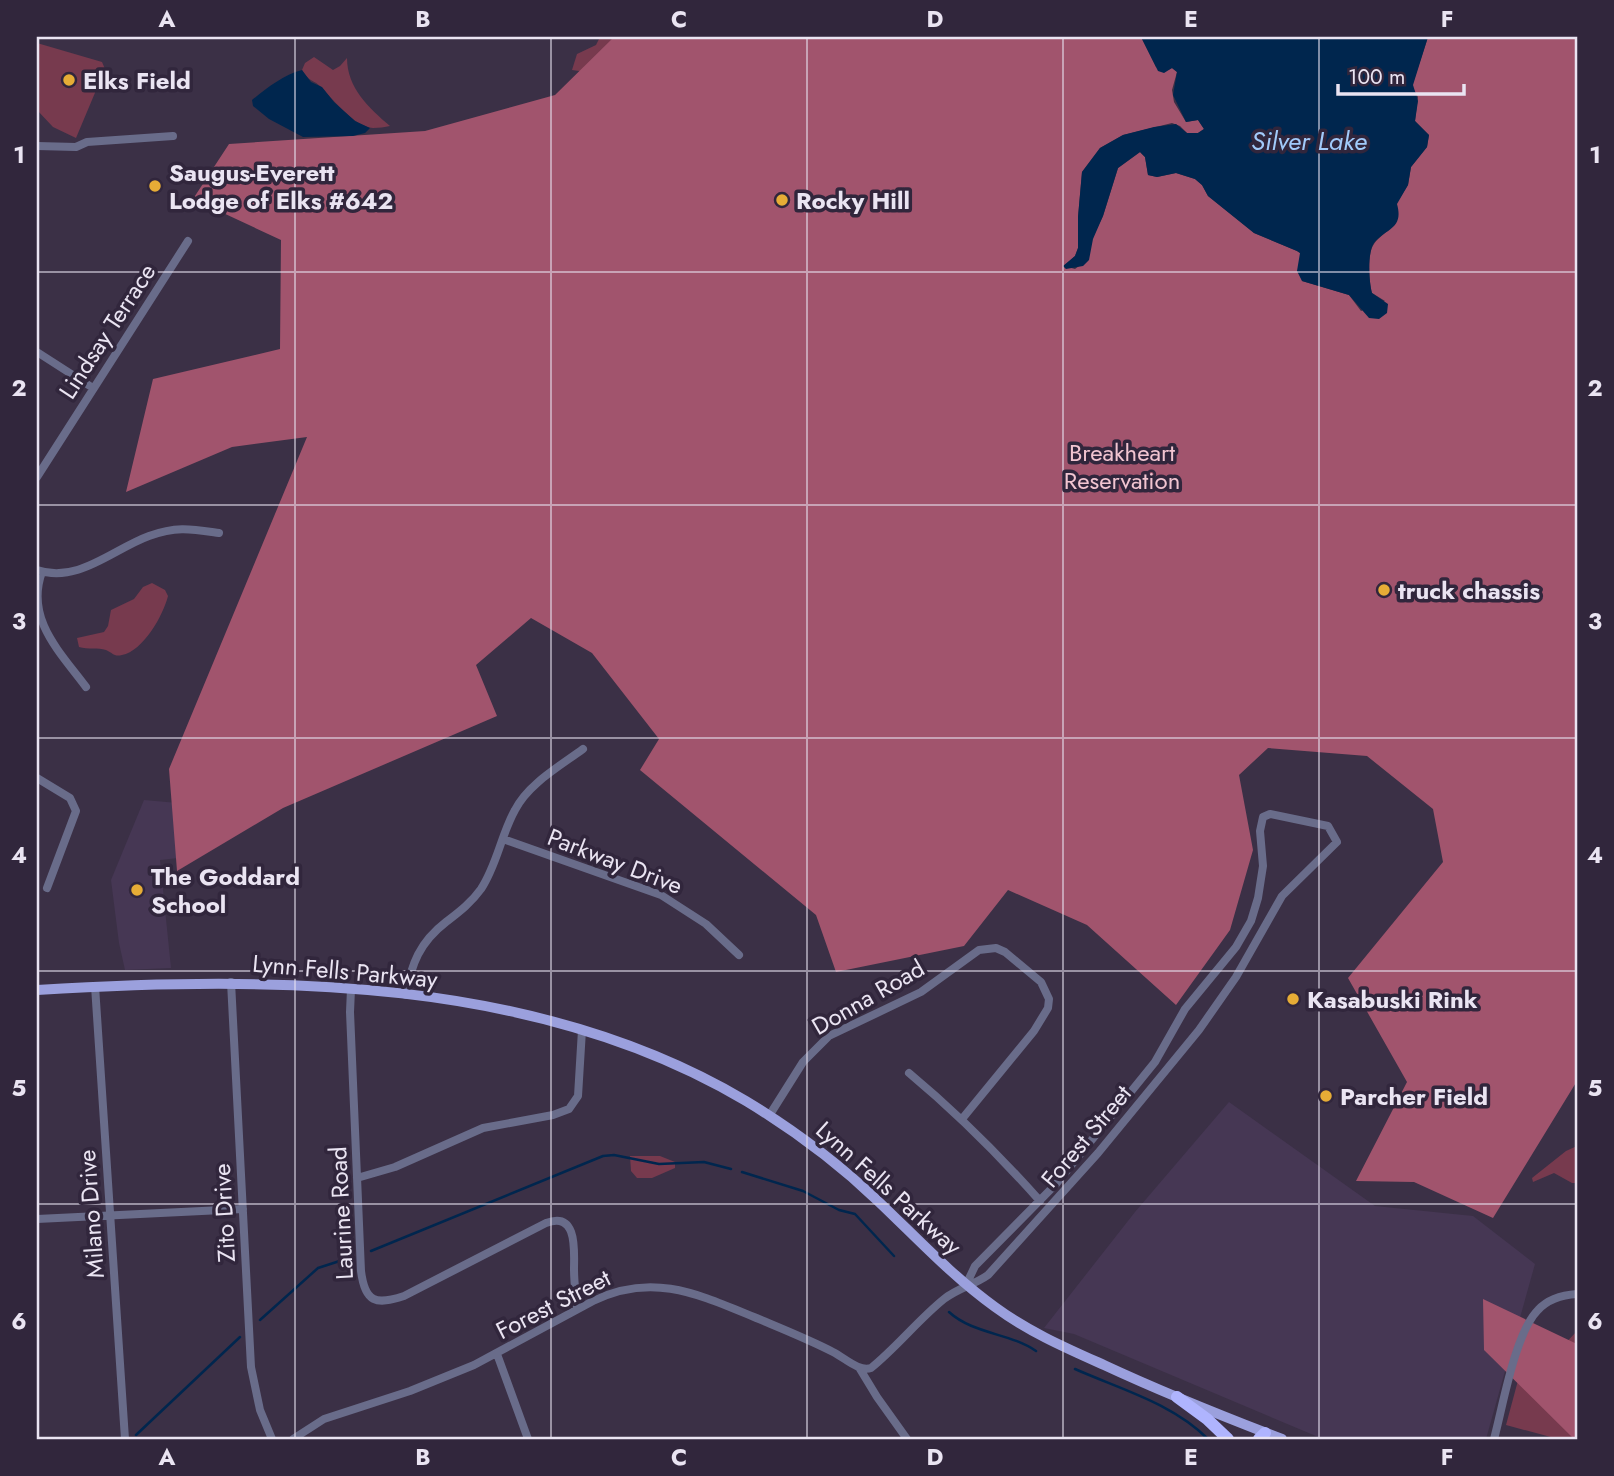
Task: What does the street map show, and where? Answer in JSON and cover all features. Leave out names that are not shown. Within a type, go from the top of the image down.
[{"type":"highway","points":[[1177,1397],[1228,1439]]},
{"type":"main road","name":"Lynn Fells Parkway","points":[[37,990],[231,982],[351,989],[501,1010],[582,1030],[675,1064],[724,1088],[769,1116],[842,1168],[966,1285],[1007,1316],[1040,1336],[1263,1437],[1282,1439]]},
{"type":"street","points":[[37,146],[76,147],[87,142],[173,136]]},
{"type":"street","name":"Lindsay Terrace","points":[[37,477],[188,241]]},
{"type":"street","points":[[37,352],[93,388]]},
{"type":"street","points":[[86,687],[44,629],[38,598],[40,571],[54,573],[88,567],[139,540],[169,531],[192,528],[219,533]]},
{"type":"street","points":[[406,995],[411,967],[417,954],[429,937],[467,906],[480,890],[521,801],[583,749]]},
{"type":"street","points":[[37,778],[70,798],[76,811],[47,888]]},
{"type":"street","name":"Forest Street","points":[[293,1439],[324,1419],[438,1380],[497,1354],[610,1293],[631,1288],[657,1287],[687,1291],[817,1344],[860,1369],[868,1370],[875,1366],[941,1302],[966,1285],[988,1275],[1049,1210],[1199,1030],[1236,977],[1282,896],[1337,842],[1328,826],[1270,814],[1263,817],[1260,831],[1263,866],[1255,910],[1237,947],[1185,1009],[1155,1062],[1040,1201],[975,1266],[966,1285]]},
{"type":"street","name":"Parkway Drive","points":[[503,839],[661,895],[706,924],[739,955]]},
{"type":"street","points":[[1255,910],[1269,917]]},
{"type":"street","name":"Donna Road","points":[[769,1116],[803,1062],[829,1036],[921,992],[979,950],[996,948],[1005,952],[1041,982],[1047,991],[1048,1008],[1034,1031],[962,1119]]},
{"type":"street","name":"Zito Drive","points":[[231,982],[251,1367],[260,1410],[272,1439]]},
{"type":"street","points":[[1207,984],[1222,996]]},
{"type":"street","name":"Milano Drive","points":[[95,986],[125,1439]]},
{"type":"street","name":"Laurine Road","points":[[351,989],[349,1012],[362,1278],[366,1294],[371,1299],[384,1302],[404,1296],[549,1222],[556,1221],[569,1228],[574,1240],[577,1309]]},
{"type":"street","points":[[358,1178],[395,1167],[483,1128],[553,1115],[569,1109],[578,1096],[582,1030]]},
{"type":"street","points":[[909,1073],[997,1153],[1040,1201]]},
{"type":"street","points":[[37,1219],[243,1209]]},
{"type":"street","points":[[1494,1439],[1524,1332],[1534,1315],[1548,1302],[1561,1296],[1577,1294]]},
{"type":"street","points":[[497,1354],[528,1439]]},
{"type":"street","points":[[860,1369],[907,1439]]},
{"type":"shaded area","points":[[600,37],[653,37],[586,72],[572,70],[577,54],[596,45]]},
{"type":"shaded area","name":"Elks Field","points":[[37,43],[102,62],[105,69],[76,138],[53,127],[37,110]]},
{"type":"shaded area","points":[[314,57],[333,70],[347,58],[355,88],[390,126],[366,127],[345,113],[319,85],[304,74],[302,70],[305,63]]},
{"type":"shaded area","points":[[152,583],[165,590],[168,596],[157,622],[137,647],[130,652],[115,655],[103,649],[79,647],[77,638],[104,632],[111,610],[134,599],[143,587]]},
{"type":"shaded area","name":"The Goddard School","points":[[144,800],[200,805],[197,856],[160,860],[171,968],[125,970],[111,880]]},
{"type":"shaded area","points":[[1229,1102],[1375,1206],[1473,1216],[1535,1264],[1486,1439],[1323,1439],[1074,1334],[1044,1328],[1135,1212]]},
{"type":"shaded area","points":[[1577,1146],[1577,1183],[1554,1173],[1533,1182],[1532,1178],[1566,1151]]},
{"type":"shaded area","points":[[630,1156],[660,1156],[675,1162],[675,1168],[652,1178],[637,1178],[631,1171]]},
{"type":"shaded area","points":[[1577,1331],[1577,1439],[1558,1439],[1506,1425],[1530,1336],[1562,1347]]},
{"type":"green space","name":"Breakheart Reservation","points":[[614,37],[1141,37],[1156,67],[1168,70],[1172,68],[1177,72],[1172,90],[1174,102],[1186,122],[1198,120],[1204,129],[1198,133],[1187,133],[1172,123],[1123,135],[1100,148],[1082,172],[1078,248],[1075,256],[1064,266],[1075,269],[1079,266],[1103,216],[1118,168],[1140,152],[1145,157],[1148,175],[1157,177],[1176,173],[1195,179],[1208,196],[1254,233],[1300,253],[1302,281],[1349,295],[1361,311],[1385,301],[1372,293],[1370,254],[1378,239],[1395,223],[1396,204],[1408,185],[1411,167],[1427,147],[1429,135],[1415,121],[1418,97],[1412,86],[1428,37],[1577,37],[1577,1081],[1493,1218],[1414,1182],[1356,1181],[1407,1082],[1348,978],[1443,862],[1433,809],[1367,756],[1268,748],[1239,775],[1253,850],[1230,930],[1176,1005],[1087,925],[1008,890],[964,946],[836,972],[816,915],[640,770],[659,739],[592,653],[531,618],[476,665],[497,716],[283,808],[177,871],[169,769],[307,437],[232,447],[126,492],[153,379],[280,349],[281,240],[193,199],[229,144],[425,131],[555,95]]},
{"type":"green space","points":[[1483,1299],[1577,1344],[1577,1439],[1484,1350]]},
{"type":"water","name":"Silver Lake","points":[[1141,37],[1428,37],[1413,85],[1418,101],[1415,121],[1429,135],[1427,147],[1411,167],[1408,185],[1397,204],[1399,212],[1396,223],[1374,243],[1370,253],[1372,293],[1388,304],[1387,313],[1379,319],[1369,318],[1349,295],[1302,281],[1297,271],[1300,253],[1254,233],[1208,196],[1195,179],[1176,173],[1157,177],[1148,175],[1145,157],[1140,152],[1118,168],[1093,239],[1089,260],[1083,266],[1066,269],[1063,266],[1075,256],[1078,248],[1082,172],[1100,148],[1123,135],[1154,127],[1176,124],[1187,133],[1198,133],[1204,129],[1198,120],[1186,122],[1173,95],[1177,72],[1172,68],[1164,73],[1158,71]]},
{"type":"water","points":[[302,70],[311,82],[322,87],[355,121],[370,128],[365,133],[353,136],[303,137],[269,119],[253,106],[252,100],[269,87]]},
{"type":"waterway","points":[[371,1251],[603,1156],[614,1155],[659,1164],[704,1162],[731,1169]]},
{"type":"waterway","points":[[742,1172],[803,1191],[839,1210],[855,1214],[894,1256]]},
{"type":"waterway","points":[[260,1320],[318,1268],[352,1257]]},
{"type":"waterway","points":[[949,1312],[969,1325],[1015,1340],[1036,1351]]},
{"type":"waterway","points":[[136,1435],[240,1337]]},
{"type":"waterway","points":[[1075,1369],[1162,1406],[1194,1426],[1208,1439]]},
{"type":"place","name":"Elks Field","points":[[69,80]]},
{"type":"place","name":"Saugus-Everett Lodge of Elks #642","points":[[155,186]]},
{"type":"place","name":"Rocky Hill","points":[[782,200]]},
{"type":"place","name":"truck chassis","points":[[1384,590]]},
{"type":"place","name":"The Goddard School","points":[[137,890]]},
{"type":"place","name":"Kasabuski Rink","points":[[1293,999]]},
{"type":"place","name":"Parcher Field","points":[[1326,1096]]}]
